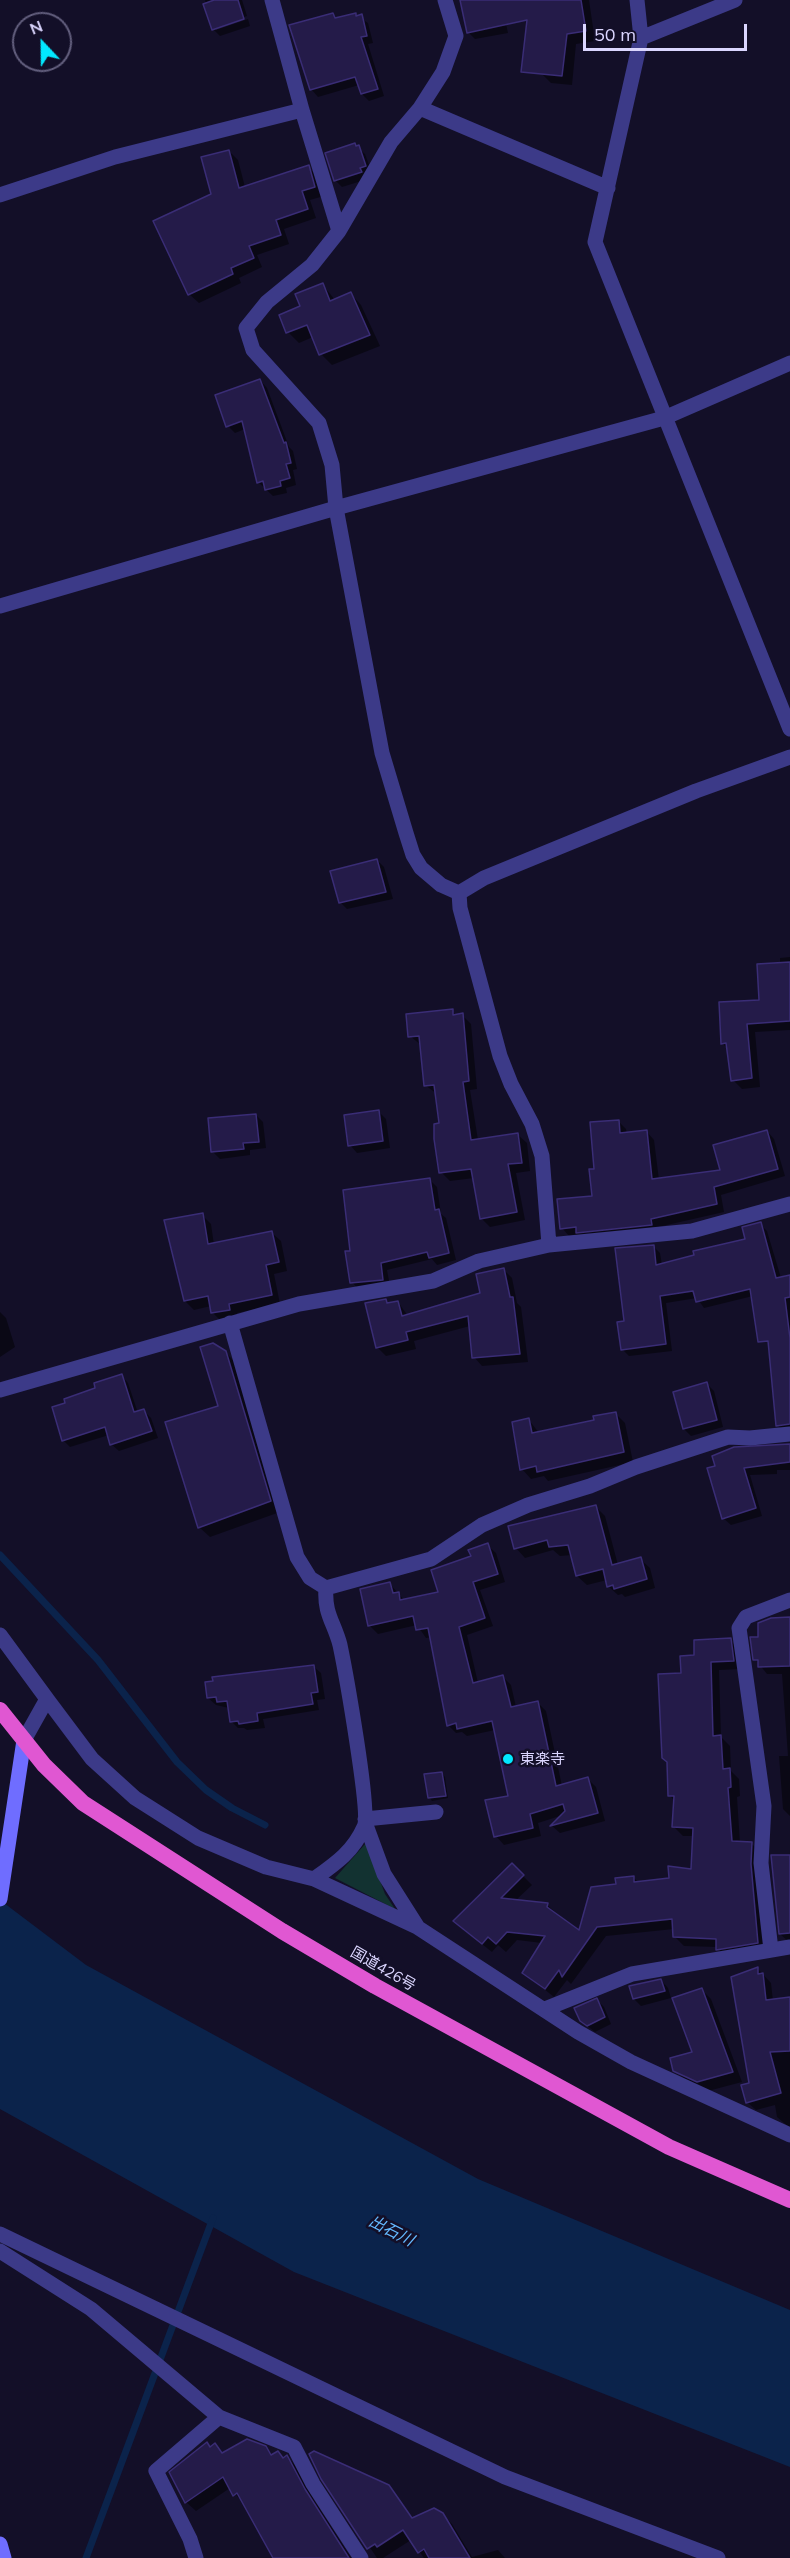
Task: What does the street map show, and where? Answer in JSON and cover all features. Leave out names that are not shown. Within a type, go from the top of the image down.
[{"type":"highway","name":"国道426号","points":[[0,1710],[44,1765],[83,1803],[375,1986],[669,2147],[790,2200]]},
{"type":"main road","points":[[0,1899],[12,1807],[24,1740]]},
{"type":"main road","points":[[0,2544],[4,2558]]},
{"type":"street","points":[[272,0],[302,110],[339,231]]},
{"type":"street","points":[[445,0],[456,36],[443,72],[420,108],[391,142],[339,231],[312,266],[267,302],[246,328],[253,350],[319,423],[332,465],[336,508],[382,753],[413,855],[421,867],[441,885],[459,893]]},
{"type":"street","points":[[637,0],[641,38],[595,242],[790,729]]},
{"type":"street","points":[[641,38],[735,0]]},
{"type":"street","points":[[420,108],[608,188]]},
{"type":"street","points":[[0,195],[115,157],[302,110]]},
{"type":"street","points":[[0,606],[336,508],[664,418],[790,363]]},
{"type":"street","points":[[459,893],[484,878],[686,795],[790,757]]},
{"type":"street","points":[[459,893],[460,908],[500,1056],[511,1084],[532,1124],[542,1156],[549,1245]]},
{"type":"street","points":[[0,1390],[299,1304],[433,1281],[478,1261],[549,1245],[692,1231],[790,1204]]},
{"type":"street","points":[[230,1323],[297,1557],[310,1578],[326,1588],[430,1559],[482,1525],[528,1504],[590,1486],[636,1467],[728,1437],[750,1438],[790,1434]]},
{"type":"street","points":[[326,1588],[325,1606],[339,1644],[361,1766],[366,1822],[384,1874],[395,1896],[417,1927]]},
{"type":"street","points":[[771,1950],[761,1863],[764,1806],[740,1628],[746,1617],[790,1600]]},
{"type":"street","points":[[0,1635],[92,1759],[135,1798],[198,1838],[266,1867],[314,1879],[417,1927],[578,2032],[631,2062],[790,2135]]},
{"type":"street","points":[[24,1740],[47,1699]]},
{"type":"street","points":[[366,1822],[436,1812]]},
{"type":"street","points":[[314,1879],[347,1855],[366,1822]]},
{"type":"street","points":[[544,2009],[632,1974],[790,1947]]},
{"type":"street","points":[[0,2234],[505,2477],[718,2558]]},
{"type":"street","points":[[0,2251],[91,2309],[219,2417],[294,2447],[314,2484],[361,2558]]},
{"type":"street","points":[[196,2558],[190,2539],[156,2471],[219,2417]]},
{"type":"green space","points":[[366,1843],[385,1894],[395,1909],[335,1878]]},
{"type":"water","name":"出石川","points":[[0,1900],[86,1965],[478,2179],[790,2310],[790,2467],[294,2272],[0,2109]]},
{"type":"building","points":[[214,0],[238,0],[244,19],[212,30],[203,4]]},
{"type":"building","points":[[460,0],[581,0],[586,31],[567,34],[562,76],[521,72],[527,20],[467,33]]},
{"type":"building","points":[[333,13],[335,18],[356,13],[356,16],[362,14],[367,36],[361,37],[378,89],[361,94],[355,77],[310,90],[289,25]]},
{"type":"building","points":[[355,143],[356,146],[359,145],[366,166],[360,168],[362,172],[334,181],[325,153]]},
{"type":"building","points":[[229,150],[239,188],[309,165],[315,187],[302,191],[308,209],[276,220],[281,235],[249,246],[254,258],[231,268],[233,274],[188,295],[153,221],[211,194],[201,157]]},
{"type":"building","points":[[323,283],[330,301],[351,292],[370,335],[319,355],[307,325],[286,333],[279,315],[300,306],[295,294]]},
{"type":"building","points":[[260,379],[284,443],[286,442],[291,463],[286,464],[290,478],[280,481],[281,486],[265,490],[263,481],[257,483],[242,421],[226,427],[215,395]]},
{"type":"building","points":[[377,859],[386,892],[339,903],[330,871]]},
{"type":"building","points":[[790,962],[790,1021],[747,1024],[752,1078],[731,1081],[726,1043],[721,1044],[719,1002],[759,1000],[757,964]]},
{"type":"building","points":[[453,1009],[453,1015],[463,1013],[469,1081],[463,1082],[471,1140],[518,1133],[522,1163],[508,1164],[517,1212],[480,1219],[471,1169],[439,1173],[434,1139],[434,1124],[439,1123],[434,1085],[424,1086],[419,1036],[408,1037],[406,1014]]},
{"type":"building","points":[[379,1110],[383,1141],[348,1146],[344,1115]]},
{"type":"building","points":[[256,1114],[259,1142],[243,1143],[244,1149],[211,1152],[208,1118]]},
{"type":"building","points":[[619,1120],[620,1133],[647,1130],[652,1179],[720,1170],[713,1145],[767,1130],[778,1169],[714,1187],[717,1204],[651,1219],[652,1225],[576,1233],[576,1227],[560,1229],[557,1199],[592,1196],[589,1169],[594,1169],[590,1122]]},
{"type":"building","points":[[430,1178],[435,1210],[439,1209],[449,1253],[429,1258],[427,1252],[381,1263],[383,1280],[350,1283],[345,1251],[350,1251],[343,1190]]},
{"type":"building","points":[[203,1213],[208,1244],[272,1231],[279,1262],[266,1265],[272,1295],[229,1304],[230,1310],[211,1313],[208,1296],[184,1301],[164,1220]]},
{"type":"building","points":[[761,1222],[776,1278],[790,1275],[790,1297],[785,1298],[790,1338],[790,1424],[776,1426],[768,1341],[758,1342],[750,1289],[696,1302],[693,1291],[660,1296],[666,1344],[621,1350],[617,1322],[624,1321],[615,1248],[654,1245],[656,1265],[694,1255],[693,1251],[745,1239],[742,1227]]},
{"type":"building","points":[[504,1268],[510,1297],[513,1297],[520,1354],[472,1358],[468,1316],[406,1332],[408,1340],[376,1348],[365,1303],[386,1299],[387,1303],[398,1301],[402,1316],[480,1293],[476,1274]]},
{"type":"building","points":[[213,1343],[226,1351],[271,1501],[198,1528],[165,1422],[218,1406],[200,1347]]},
{"type":"building","points":[[122,1374],[134,1412],[144,1409],[152,1431],[110,1445],[105,1427],[62,1441],[52,1407],[65,1403],[64,1399],[95,1388],[94,1383]]},
{"type":"building","points":[[707,1382],[717,1420],[683,1429],[673,1392]]},
{"type":"building","points":[[616,1412],[624,1452],[537,1472],[536,1466],[520,1470],[512,1422],[529,1418],[532,1433],[594,1420],[593,1416]]},
{"type":"building","points":[[790,1444],[790,1462],[744,1468],[756,1508],[722,1519],[707,1468],[715,1466],[712,1456],[734,1447]]},
{"type":"building","points":[[596,1505],[612,1565],[641,1557],[647,1579],[614,1589],[613,1585],[607,1587],[603,1569],[576,1576],[568,1545],[549,1547],[547,1540],[514,1549],[508,1526]]},
{"type":"building","points":[[488,1543],[498,1574],[473,1582],[485,1618],[459,1627],[473,1683],[503,1675],[511,1707],[538,1701],[556,1786],[588,1777],[598,1813],[550,1826],[565,1811],[563,1804],[530,1814],[533,1828],[494,1837],[485,1800],[508,1796],[492,1721],[457,1729],[456,1723],[447,1726],[428,1628],[416,1630],[413,1616],[368,1626],[360,1589],[390,1582],[393,1593],[399,1592],[400,1600],[438,1592],[431,1570],[471,1556],[468,1550]]},
{"type":"building","points":[[790,1617],[790,1666],[758,1667],[758,1660],[753,1660],[750,1637],[758,1637],[758,1623],[771,1618]]},
{"type":"building","points":[[731,1638],[734,1661],[711,1662],[713,1736],[721,1735],[723,1769],[730,1768],[731,1787],[728,1788],[732,1841],[752,1842],[751,1864],[758,1943],[716,1950],[716,1939],[673,1937],[672,1919],[597,1927],[562,1977],[559,1970],[545,1989],[522,1973],[545,1936],[507,1932],[496,1944],[488,1937],[482,1944],[453,1921],[512,1863],[524,1875],[501,1898],[548,1903],[547,1907],[579,1930],[591,1887],[616,1884],[615,1878],[634,1876],[634,1882],[669,1878],[668,1866],[691,1869],[693,1828],[672,1827],[674,1796],[668,1796],[667,1762],[662,1758],[658,1674],[681,1673],[680,1656],[694,1655],[694,1640]]},
{"type":"building","points":[[314,1665],[318,1692],[311,1693],[313,1704],[257,1713],[258,1721],[239,1724],[238,1721],[230,1722],[227,1701],[217,1702],[216,1697],[207,1698],[205,1682],[213,1681],[212,1677]]},
{"type":"building","points":[[442,1772],[446,1796],[428,1798],[424,1774]]},
{"type":"building","points":[[771,1855],[790,1855],[790,1933],[779,1934]]},
{"type":"building","points":[[758,1967],[758,1974],[763,1973],[766,2000],[790,1997],[790,2051],[770,2052],[781,2093],[746,2103],[741,2085],[749,2083],[731,1977]]},
{"type":"building","points":[[661,1979],[665,1991],[633,1999],[629,1986]]},
{"type":"building","points":[[702,1988],[733,2072],[697,2082],[673,2071],[670,2058],[692,2052],[672,1998]]},
{"type":"building","points":[[597,1998],[605,2017],[587,2026],[580,2021],[574,2008]]},
{"type":"building","points":[[247,2439],[266,2446],[271,2455],[278,2451],[283,2458],[287,2455],[305,2489],[349,2558],[273,2558],[237,2493],[233,2496],[223,2477],[185,2503],[169,2472],[207,2442],[210,2447],[215,2443],[222,2453]]},
{"type":"building","points":[[314,2451],[389,2485],[412,2518],[434,2508],[443,2513],[470,2558],[429,2558],[424,2549],[418,2553],[403,2530],[377,2547],[375,2544],[367,2549],[321,2479],[309,2454]]},
{"type":"waterway","points":[[0,1555],[98,1660],[177,1762],[206,1790],[232,1808],[265,1825]]},
{"type":"waterway","points":[[86,2558],[213,2218]]},
{"type":"place","name":"東楽寺","points":[[508,1759]]}]
